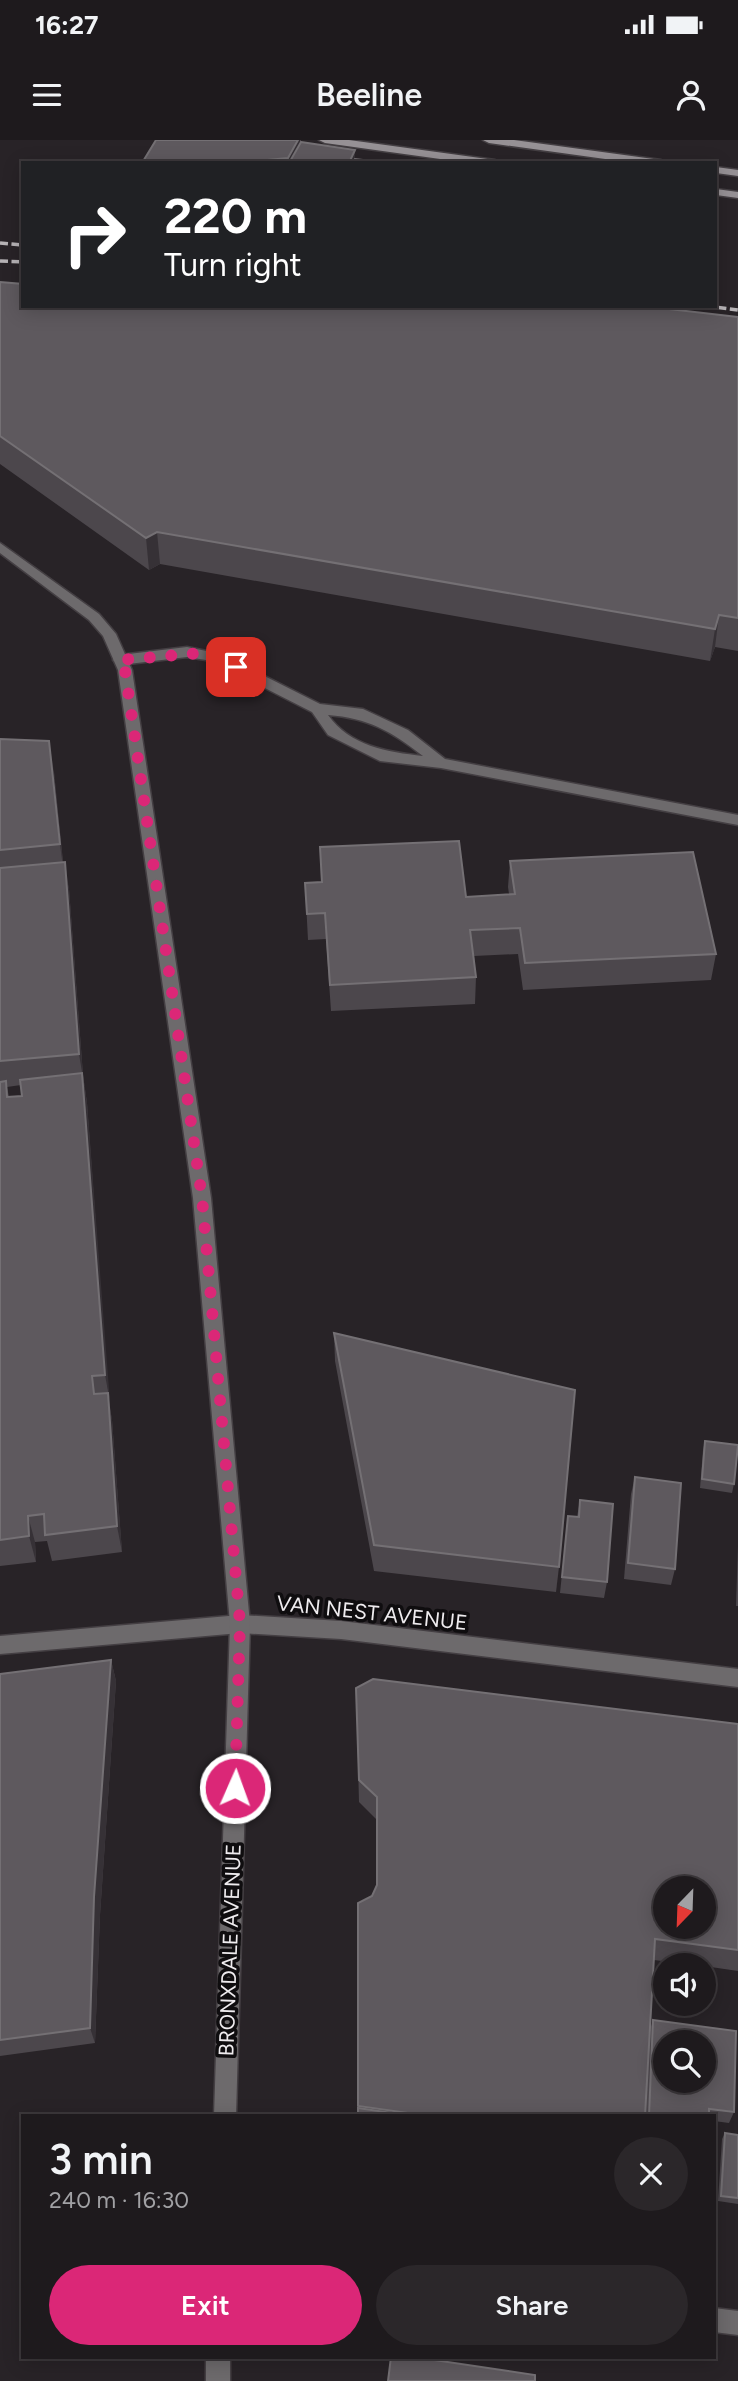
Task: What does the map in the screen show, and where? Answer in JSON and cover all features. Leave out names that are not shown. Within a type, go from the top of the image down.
[{"type":"main road","points":[[325,140],[403,145],[485,161]]},
{"type":"main road","points":[[489,140],[647,161]]},
{"type":"main road","points":[[717,170],[738,173]]},
{"type":"main road","points":[[717,192],[738,195]]},
{"type":"street","name":"BRONXDALE AVENUE","points":[[0,547],[94,617],[109,634],[125,670],[202,1198],[240,1623],[225,2114]]},
{"type":"street","points":[[120,660],[202,653],[216,657],[317,709],[358,712],[403,733],[441,763]]},
{"type":"street","points":[[317,709],[333,732],[380,757],[441,763],[738,820]]},
{"type":"street","name":"VAN NEST AVENUE","points":[[0,1645],[240,1623],[341,1630],[738,1678]]},
{"type":"street","points":[[716,2320],[738,2323]]},
{"type":"street","points":[[218,2359],[218,2381]]},
{"type":"building","points":[[156,140],[298,140],[288,158],[257,161],[143,161]]},
{"type":"building","points":[[301,142],[355,150],[350,161],[290,161]]},
{"type":"building","points":[[0,282],[21,284],[21,308],[660,308],[738,317],[738,618],[719,615],[715,629],[157,532],[146,538],[0,436]]},
{"type":"building","points":[[0,739],[49,741],[60,844],[0,850]]},
{"type":"building","points":[[459,841],[466,897],[515,894],[510,861],[693,852],[716,954],[525,963],[520,928],[470,930],[476,977],[330,985],[325,913],[307,914],[305,883],[322,882],[320,847]]},
{"type":"building","points":[[65,862],[79,1054],[0,1061],[0,868]]},
{"type":"building","points":[[82,1073],[105,1375],[92,1376],[94,1394],[108,1393],[117,1526],[45,1535],[44,1514],[28,1516],[29,1536],[0,1540],[0,1082],[6,1081],[7,1097],[22,1096],[20,1080]]},
{"type":"building","points":[[334,1333],[575,1390],[559,1567],[374,1545]]},
{"type":"building","points":[[705,1441],[738,1445],[734,1484],[702,1479]]},
{"type":"building","points":[[635,1477],[681,1483],[675,1569],[628,1563]]},
{"type":"building","points":[[580,1500],[613,1504],[607,1582],[562,1577],[568,1516],[579,1517]]},
{"type":"building","points":[[111,1660],[94,1897],[90,2028],[0,2040],[0,1674]]},
{"type":"building","points":[[373,1679],[738,1724],[738,1950],[655,1939],[645,2114],[415,2114],[358,2106],[358,1903],[372,1896],[377,1885],[377,1797],[359,1780],[356,1688]]},
{"type":"building","points":[[653,2020],[736,2031],[734,2112],[709,2109],[709,2114],[649,2114]]},
{"type":"building","points":[[358,2108],[398,2114],[358,2114]]},
{"type":"building","points":[[725,2133],[738,2135],[738,2198],[721,2196]]},
{"type":"building","points":[[391,2359],[427,2359],[535,2375],[535,2381],[388,2381]]},
{"type":"railway","points":[[0,243],[21,245]]},
{"type":"railway","points":[[0,261],[21,262]]},
{"type":"railway","points":[[717,307],[738,310]]},
{"type":"route","points":[[235,1788],[240,1623],[202,1198],[125,670],[120,660],[187,652],[216,657],[236,667]]}]
